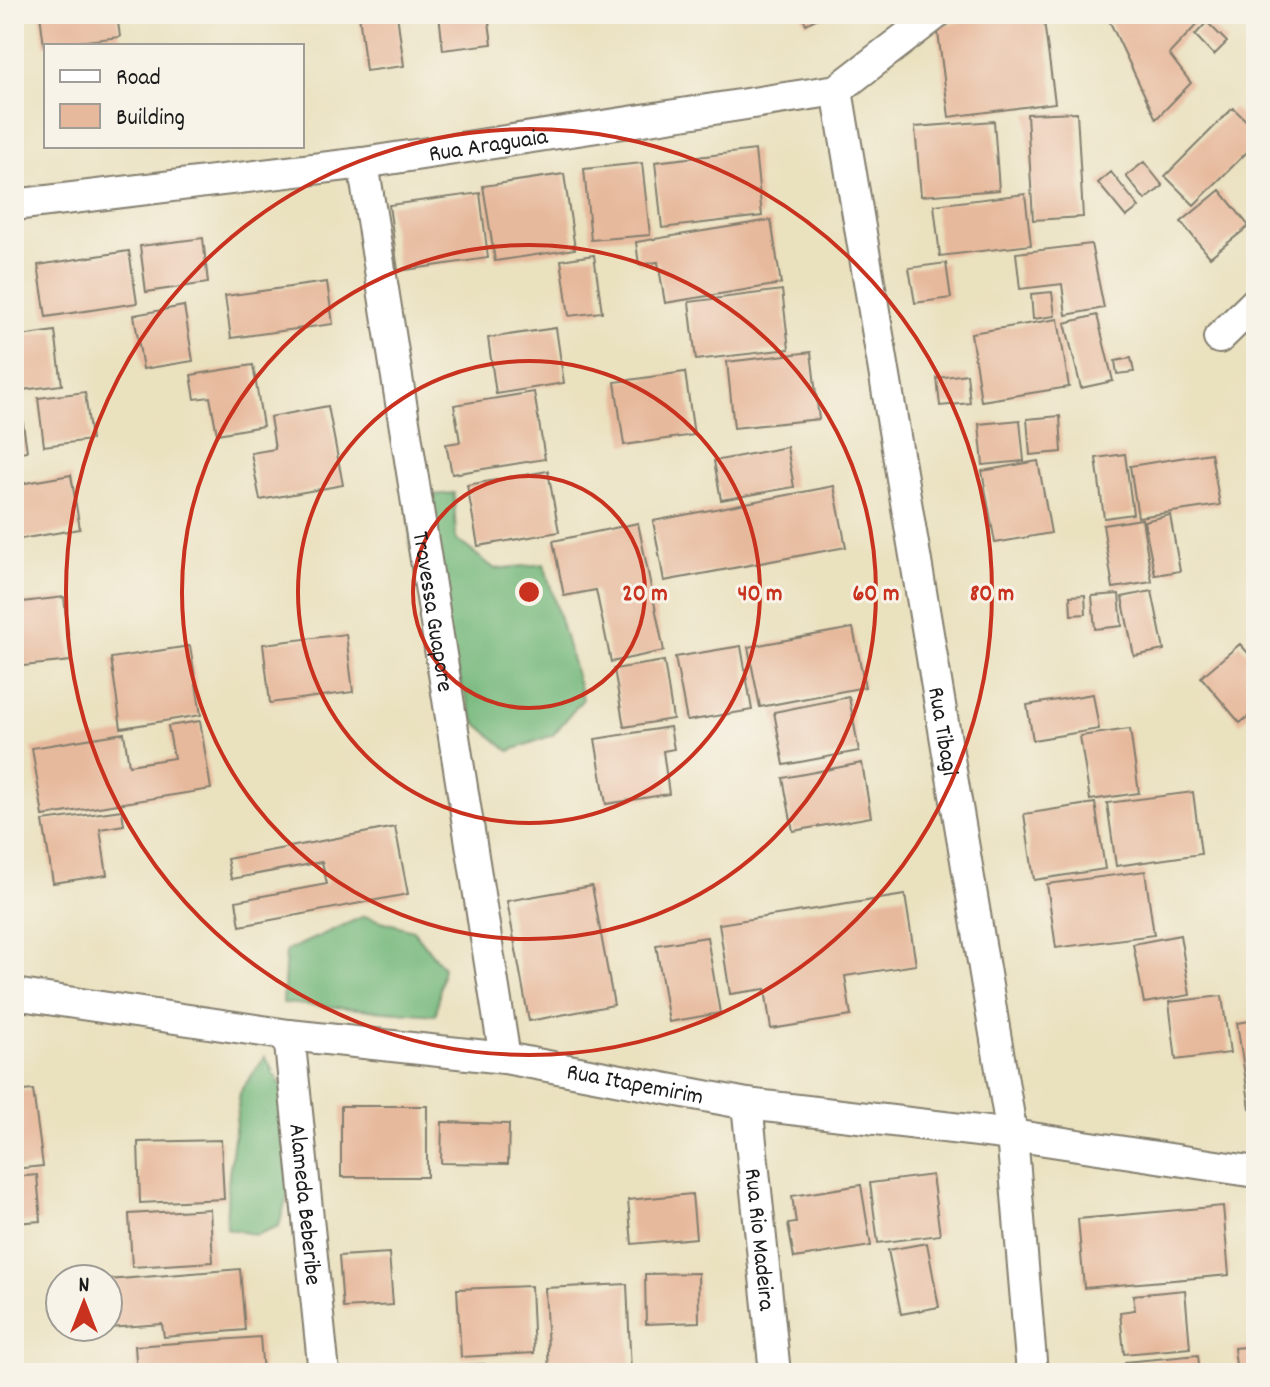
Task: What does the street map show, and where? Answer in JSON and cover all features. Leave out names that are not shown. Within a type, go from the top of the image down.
[{"type":"street","name":"Rua Araguaia","points":[[14,205],[363,163],[837,90],[936,14]]},
{"type":"street","name":"Rua Tibagi","points":[[837,90],[1012,1135],[1032,1373]]},
{"type":"street","name":"Travessa Guapore","points":[[363,163],[505,1058]]},
{"type":"street","points":[[1219,338],[1256,302]]},
{"type":"street","name":"Rua Itapemirim","points":[[14,994],[289,1035],[505,1058],[747,1104],[1012,1135],[1256,1172]]},
{"type":"street","name":"Alameda Beberibe","points":[[289,1035],[324,1373]]},
{"type":"street","name":"Rua Rio Madeira","points":[[747,1104],[775,1373]]},
{"type":"green space","points":[[454,493],[456,539],[495,569],[544,564],[583,699],[553,735],[509,751],[475,722],[410,543],[410,497]]},
{"type":"green space","points":[[364,916],[413,930],[443,967],[436,1015],[283,1003],[286,951]]},
{"type":"green space","points":[[265,1056],[283,1089],[289,1190],[279,1226],[256,1235],[226,1228],[228,1183],[240,1092]]},
{"type":"building","points":[[40,14],[117,14],[120,37],[44,46]]},
{"type":"building","points":[[359,14],[397,14],[404,66],[366,71]]},
{"type":"building","points":[[439,14],[488,14],[492,44],[443,50]]},
{"type":"building","points":[[801,14],[826,14],[806,24]]},
{"type":"building","points":[[1043,14],[1055,103],[949,117],[937,25]]},
{"type":"building","points":[[1106,14],[1201,14],[1204,17],[1169,54],[1191,83],[1156,119]]},
{"type":"building","points":[[1207,22],[1227,42],[1214,55],[1195,35]]},
{"type":"building","points":[[1233,108],[1256,130],[1256,143],[1194,205],[1165,176]]},
{"type":"building","points":[[1077,112],[1083,217],[1033,220],[1027,114]]},
{"type":"building","points":[[994,121],[999,190],[921,196],[915,127]]},
{"type":"building","points":[[755,150],[762,216],[662,228],[655,162]]},
{"type":"building","points":[[1144,162],[1163,186],[1145,200],[1126,176]]},
{"type":"building","points":[[642,163],[650,235],[591,240],[584,169]]},
{"type":"building","points":[[1111,172],[1139,207],[1126,217],[1098,183]]},
{"type":"building","points":[[564,174],[575,249],[495,261],[483,186]]},
{"type":"building","points":[[1220,190],[1249,226],[1210,257],[1181,222]]},
{"type":"building","points":[[480,193],[488,258],[398,271],[389,205]]},
{"type":"building","points":[[1025,194],[1031,245],[940,256],[934,205]]},
{"type":"building","points":[[771,220],[781,284],[665,303],[658,262],[639,265],[636,242]]},
{"type":"building","points":[[203,238],[208,283],[146,292],[140,246]]},
{"type":"building","points":[[1091,244],[1104,308],[1066,315],[1062,284],[1020,289],[1016,253]]},
{"type":"building","points":[[129,251],[137,303],[46,317],[38,265]]},
{"type":"building","points":[[594,255],[602,312],[569,316],[561,260]]},
{"type":"building","points":[[946,263],[951,298],[915,303],[909,268]]},
{"type":"building","points":[[327,282],[333,324],[231,338],[225,296]]},
{"type":"building","points":[[782,290],[789,349],[696,360],[689,302]]},
{"type":"building","points":[[1052,292],[1055,316],[1033,319],[1031,294]]},
{"type":"building","points":[[184,306],[193,361],[143,369],[134,315]]},
{"type":"building","points":[[1097,315],[1113,381],[1081,388],[1065,323]]},
{"type":"building","points":[[1058,319],[1069,387],[981,401],[971,333]]},
{"type":"building","points":[[556,328],[564,383],[496,394],[488,338]]},
{"type":"building","points":[[55,331],[62,385],[14,391],[14,337]]},
{"type":"building","points":[[811,352],[819,419],[734,428],[727,362]]},
{"type":"building","points":[[1131,358],[1134,372],[1117,374],[1115,361]]},
{"type":"building","points":[[253,365],[263,426],[217,434],[210,397],[195,399],[191,375]]},
{"type":"building","points":[[685,372],[694,435],[624,445],[615,382]]},
{"type":"building","points":[[967,374],[970,403],[940,406],[937,378]]},
{"type":"building","points":[[85,392],[91,440],[44,446],[38,398]]},
{"type":"building","points":[[534,392],[545,459],[452,474],[446,444],[460,442],[454,405]]},
{"type":"building","points":[[14,403],[20,403],[27,451],[14,453]]},
{"type":"building","points":[[328,406],[343,485],[260,500],[251,453],[275,449],[270,417]]},
{"type":"building","points":[[1060,416],[1062,452],[1030,455],[1027,419]]},
{"type":"building","points":[[1020,420],[1024,461],[983,465],[979,424]]},
{"type":"building","points":[[787,447],[794,487],[721,500],[714,461]]},
{"type":"building","points":[[1211,453],[1220,505],[1138,517],[1130,466]]},
{"type":"building","points":[[1125,454],[1133,514],[1104,518],[1096,458]]},
{"type":"building","points":[[1038,461],[1051,533],[995,543],[982,471]]},
{"type":"building","points":[[548,471],[559,532],[478,546],[467,485]]},
{"type":"building","points":[[71,475],[80,529],[14,540],[14,485]]},
{"type":"building","points":[[834,486],[846,547],[664,581],[653,521]]},
{"type":"building","points":[[1170,515],[1180,571],[1155,575],[1144,521]]},
{"type":"building","points":[[1142,519],[1152,582],[1113,588],[1103,525]]},
{"type":"building","points":[[638,523],[664,651],[611,662],[596,590],[564,596],[553,541]]},
{"type":"building","points":[[1152,591],[1164,650],[1134,656],[1122,597]]},
{"type":"building","points":[[1119,594],[1122,626],[1095,629],[1092,596]]},
{"type":"building","points":[[1085,595],[1086,614],[1071,615],[1070,596]]},
{"type":"building","points":[[64,597],[71,661],[14,667],[14,603]]},
{"type":"building","points":[[853,628],[865,687],[760,707],[748,647]]},
{"type":"building","points":[[346,634],[353,692],[270,703],[263,644]]},
{"type":"building","points":[[1240,644],[1256,662],[1256,710],[1240,723],[1201,677]]},
{"type":"building","points":[[190,646],[201,715],[121,728],[111,658]]},
{"type":"building","points":[[741,646],[752,710],[687,721],[675,657]]},
{"type":"building","points":[[664,661],[673,719],[624,727],[614,669]]},
{"type":"building","points":[[1093,694],[1099,729],[1033,740],[1027,705]]},
{"type":"building","points":[[849,697],[859,751],[784,765],[774,712]]},
{"type":"building","points":[[200,721],[211,789],[43,816],[32,748],[124,733],[129,765],[174,758],[168,726]]},
{"type":"building","points":[[670,727],[674,749],[663,751],[669,794],[606,804],[595,739]]},
{"type":"building","points":[[1130,729],[1139,793],[1090,800],[1080,736]]},
{"type":"building","points":[[862,763],[871,817],[793,831],[783,778]]},
{"type":"building","points":[[1193,792],[1201,854],[1116,866],[1107,803]]},
{"type":"building","points":[[1095,803],[1105,869],[1034,880],[1024,814]]},
{"type":"building","points":[[122,810],[124,825],[100,829],[107,875],[53,883],[43,821]]},
{"type":"building","points":[[395,827],[408,894],[240,926],[236,901],[327,884],[322,862],[231,879],[227,859]]},
{"type":"building","points":[[1145,871],[1154,935],[1056,948],[1047,884]]},
{"type":"building","points":[[592,886],[614,1005],[529,1021],[507,901]]},
{"type":"building","points":[[905,895],[916,965],[845,976],[851,1016],[771,1029],[765,989],[730,994],[719,924]]},
{"type":"building","points":[[1180,935],[1190,995],[1144,1003],[1133,944]]},
{"type":"building","points":[[707,937],[720,1013],[669,1022],[656,945]]},
{"type":"building","points":[[1222,996],[1230,1053],[1176,1060],[1169,1002]]},
{"type":"building","points":[[1256,1020],[1256,1107],[1250,1108],[1237,1023]]},
{"type":"building","points":[[33,1090],[43,1166],[14,1169],[14,1092]]},
{"type":"building","points":[[341,1106],[427,1106],[427,1177],[341,1177]]},
{"type":"building","points":[[442,1122],[509,1124],[508,1164],[441,1163]]},
{"type":"building","points":[[221,1140],[224,1199],[140,1203],[138,1142]]},
{"type":"building","points":[[37,1175],[41,1221],[14,1223],[14,1177]]},
{"type":"building","points":[[932,1175],[940,1235],[878,1243],[870,1183]]},
{"type":"building","points":[[861,1185],[871,1246],[794,1258],[788,1224],[796,1223],[792,1196]]},
{"type":"building","points":[[692,1194],[696,1238],[632,1244],[628,1200]]},
{"type":"building","points":[[1223,1206],[1229,1275],[1084,1288],[1078,1219]]},
{"type":"building","points":[[210,1209],[213,1262],[132,1267],[129,1214]]},
{"type":"building","points":[[927,1243],[939,1307],[901,1314],[888,1250]]},
{"type":"building","points":[[389,1253],[393,1305],[343,1308],[339,1256]]},
{"type":"building","points":[[240,1269],[245,1330],[164,1337],[162,1324],[124,1327],[124,1279]]},
{"type":"building","points":[[698,1273],[699,1322],[646,1324],[645,1274]]},
{"type":"building","points":[[627,1284],[631,1373],[549,1373],[545,1288]]},
{"type":"building","points":[[531,1286],[534,1353],[461,1357],[457,1289]]},
{"type":"building","points":[[1185,1290],[1190,1348],[1124,1354],[1120,1312],[1135,1310],[1133,1295]]},
{"type":"building","points":[[260,1337],[263,1373],[137,1373],[135,1346]]},
{"type":"building","points":[[1256,1346],[1256,1373],[1237,1373],[1234,1348]]},
{"type":"building","points":[[1198,1355],[1200,1373],[1126,1373],[1125,1362]]},
{"type":"building","points":[[484,1364],[485,1373],[399,1373],[399,1368]]}]
